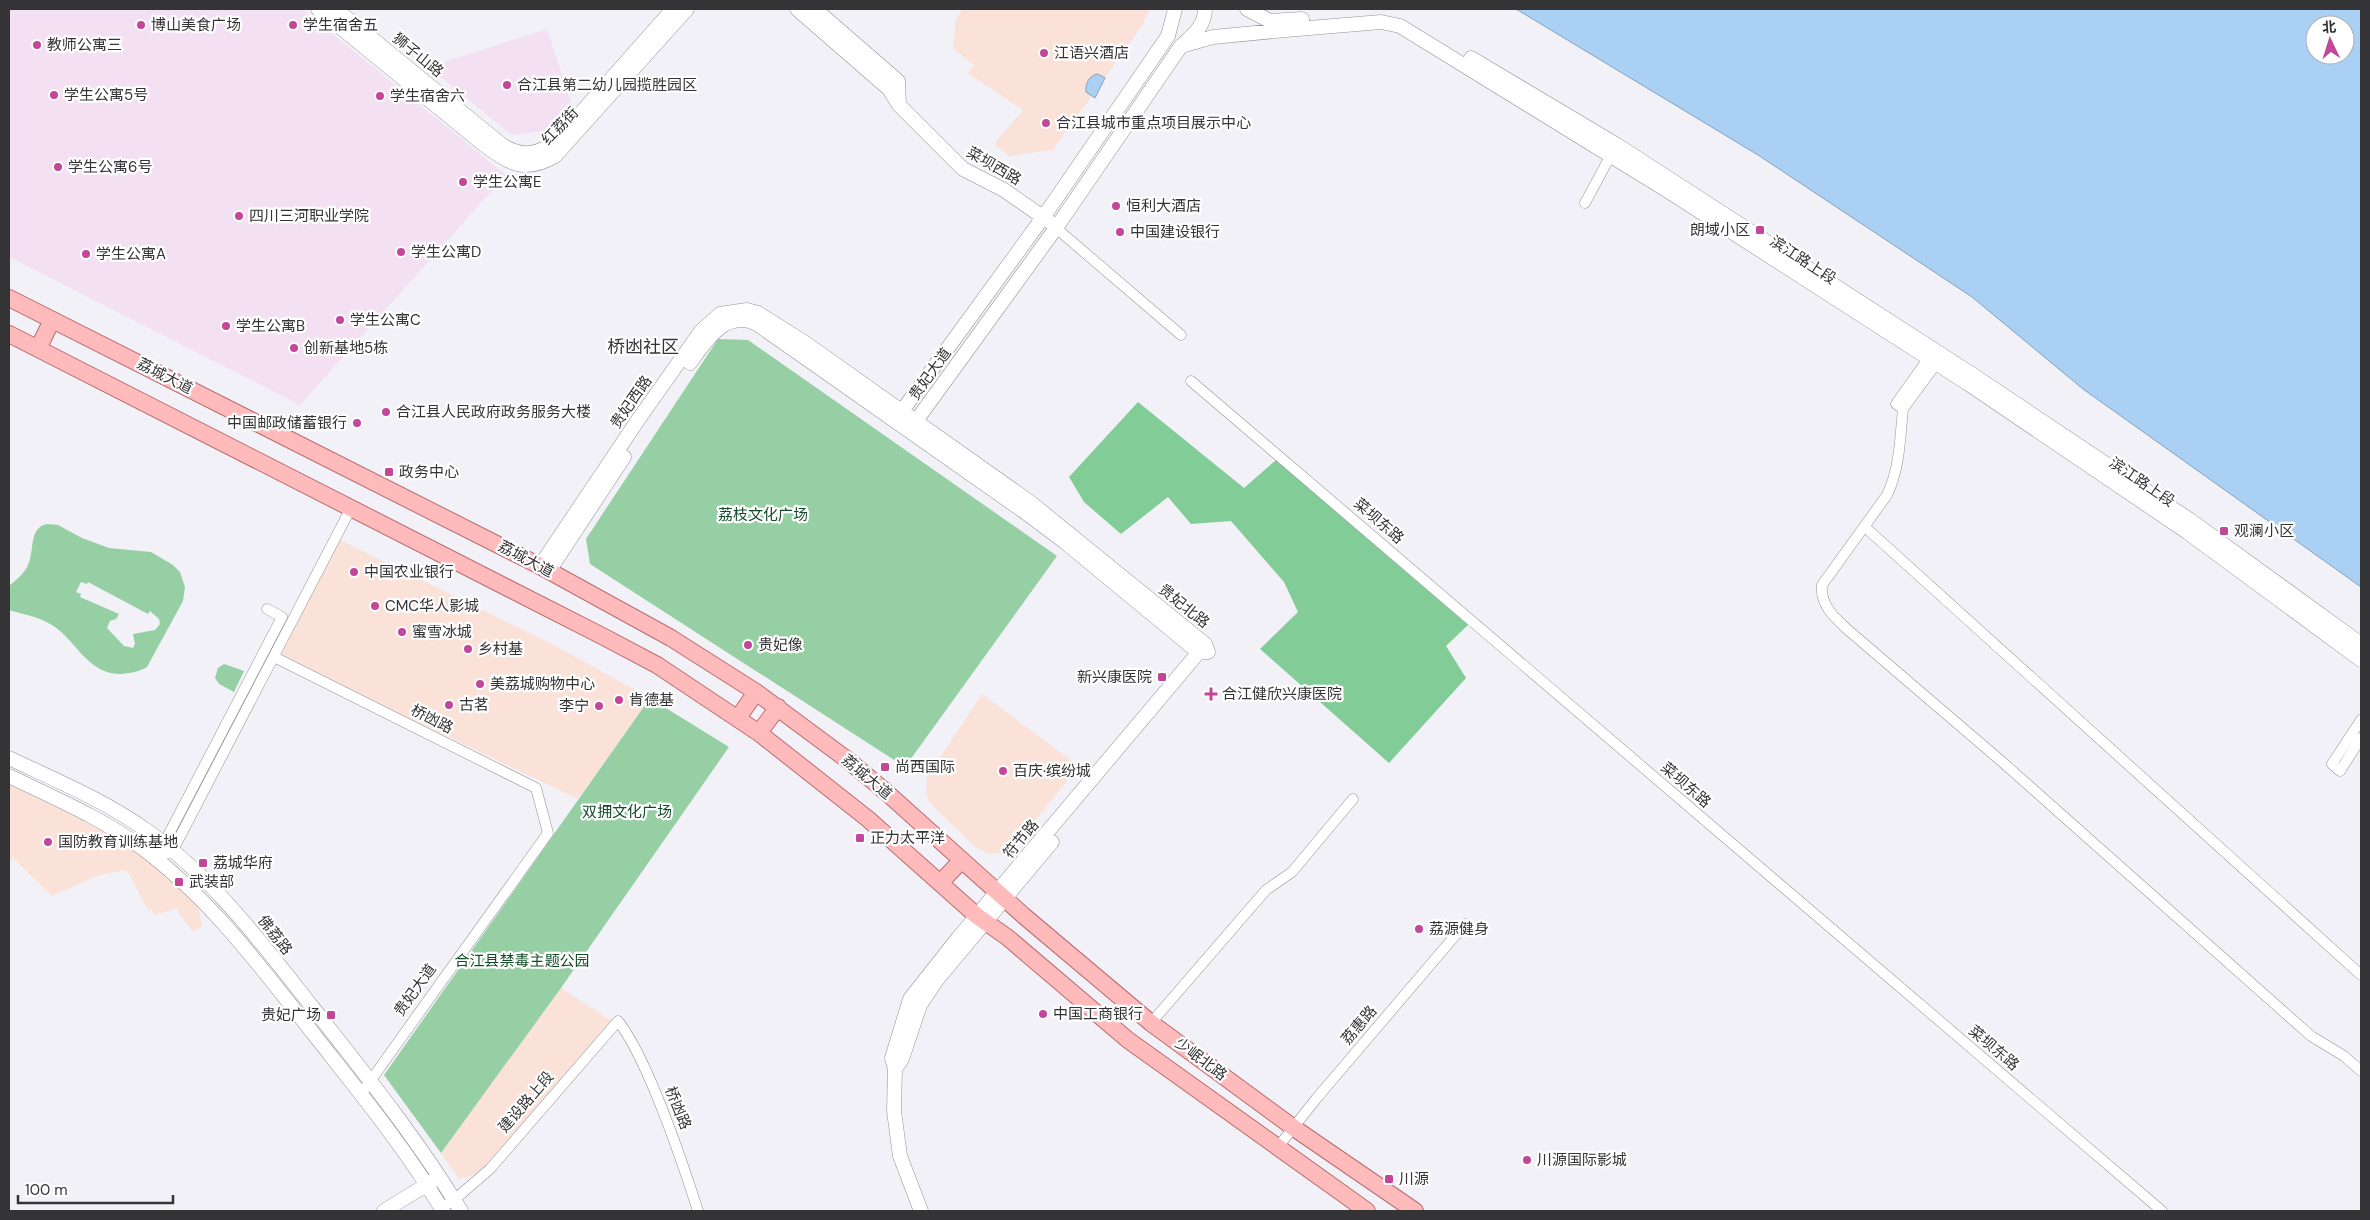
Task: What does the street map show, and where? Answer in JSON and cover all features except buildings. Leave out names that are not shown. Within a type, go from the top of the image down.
[{"type":"main road","name":"狮子山路","points":[[318,9],[503,159],[514,164],[531,160]]},
{"type":"main road","name":"狮子山路","points":[[336,9],[502,145],[531,160]]},
{"type":"main road","name":"红荔街","points":[[531,160],[557,140],[673,9]]},
{"type":"main road","name":"红荔街","points":[[531,160],[547,161],[565,147],[687,9]]},
{"type":"main road","name":"菜坝西路","points":[[797,9],[888,89],[899,105],[963,170],[1004,190],[1044,216],[1056,228]]},
{"type":"main road","points":[[815,9],[898,81],[899,105]]},
{"type":"main road","points":[[1165,9],[1168,36],[1181,46]]},
{"type":"main road","points":[[1168,36],[1175,9]]},
{"type":"main road","name":"贵妃大道","points":[[907,419],[1056,228],[1181,46],[1200,27],[1204,21],[1206,9]]},
{"type":"main road","name":"滨江路上段","points":[[1247,9],[1261,18],[1277,21],[1381,13],[1395,14],[1614,150],[1934,358],[2190,520],[2361,644]]},
{"type":"main road","name":"滨江路上段","points":[[1181,46],[1213,37],[1381,22],[1394,23],[1614,150]]},
{"type":"main road","name":"贵妃大道","points":[[907,419],[1168,36]]},
{"type":"main road","name":"荔城大道","points":[[9,298],[545,569],[672,638],[778,707],[849,761],[1001,895]]},
{"type":"main road","points":[[38,349],[52,320]]},
{"type":"main road","name":"贵妃西路","points":[[545,569],[647,422],[708,339],[726,323],[746,320],[757,324],[907,419]]},
{"type":"main road","name":"荔城大道","points":[[9,334],[657,665],[738,718],[838,794],[981,919]]},
{"type":"main road","name":"滨江路上段","points":[[1934,358],[2187,532],[2361,660]]},
{"type":"main road","name":"贵妃北路","points":[[907,419],[1204,650]]},
{"type":"main road","name":"符节路","points":[[921,1211],[900,1156],[894,1111],[895,1069],[892,1058],[910,999],[981,919],[1204,650]]},
{"type":"main road","points":[[738,718],[756,692]]},
{"type":"main road","points":[[759,734],[778,707]]},
{"type":"main road","name":"佛荔路","points":[[9,758],[102,803],[146,829],[193,866],[244,922],[370,1080],[440,1176],[458,1206]]},
{"type":"main road","name":"佛荔路","points":[[9,776],[95,818],[156,859],[184,881],[235,934],[361,1094],[442,1210]]},
{"type":"main road","points":[[940,883],[962,860]]},
{"type":"main road","name":"少岷北路","points":[[1001,895],[1151,1023],[1294,1128],[1416,1211]]},
{"type":"main road","name":"少岷北路","points":[[981,919],[1007,936],[1128,1040],[1367,1211]]},
{"type":"main road","points":[[384,1211],[440,1176]]},
{"type":"street","points":[[1585,203],[1614,150]]},
{"type":"street","points":[[1056,228],[1181,335]]},
{"type":"street","points":[[1934,358],[1899,406],[1896,470],[1892,485],[1865,527],[1822,585],[1821,593],[1824,603],[1831,614],[2000,760],[2310,1036],[2344,1056],[2361,1071]]},
{"type":"street","name":"菜坝东路","points":[[1191,381],[2162,1211]]},
{"type":"street","points":[[156,859],[168,847],[274,657],[351,508]]},
{"type":"street","points":[[1865,527],[2361,975]]},
{"type":"street","points":[[168,847],[282,617],[267,609]]},
{"type":"street","name":"桥凼路","points":[[274,657],[536,788],[548,833]]},
{"type":"street","points":[[2361,720],[2336,767],[2361,738]]},
{"type":"street","points":[[1151,1023],[1266,890],[1292,872],[1354,799]]},
{"type":"street","name":"贵妃大道","points":[[361,1094],[548,833]]},
{"type":"street","name":"荔惠路","points":[[1278,1147],[1316,1099],[1465,924]]},
{"type":"street","name":"桥凼路","points":[[618,1021],[626,1031],[643,1063],[661,1105],[698,1211]]},
{"type":"street","name":"建设路上段","points":[[442,1210],[458,1206],[618,1021]]},
{"type":"shaded area","name":"四川三河职业学院","points":[[9,9],[302,9],[506,175],[300,405],[9,257]]},
{"type":"shaded area","points":[[962,9],[1150,9],[1141,27],[1053,150],[1009,156],[994,144],[1023,110],[968,73],[974,65],[953,48],[956,20]]},
{"type":"shaded area","name":"合江县第二幼儿园揽胜园区","points":[[547,29],[571,102],[545,131],[512,135],[428,67]]},
{"type":"shaded area","name":"美荔城购物中心","points":[[340,540],[552,644],[650,698],[578,799],[279,656]]},
{"type":"shaded area","name":"百庆·缤纷城","points":[[982,694],[1079,766],[1018,842],[1003,854],[986,853],[973,845],[929,802],[926,793],[927,777]]},
{"type":"shaded area","points":[[9,782],[81,816],[118,837],[197,901],[202,926],[193,932],[179,914],[178,908],[155,915],[151,909],[148,910],[129,874],[124,870],[99,875],[52,896],[13,858],[9,863]]},
{"type":"shaded area","points":[[561,988],[612,1021],[483,1169],[473,1175],[459,1179],[441,1153]]},
{"type":"green space","name":"荔枝文化广场","points":[[718,339],[748,340],[1057,556],[905,767],[590,564],[586,539]]},
{"type":"green space","points":[[1138,402],[1244,488],[1276,460],[1468,625],[1446,646],[1466,678],[1389,763],[1260,649],[1298,612],[1284,582],[1231,521],[1191,524],[1168,497],[1121,534],[1084,502],[1069,477]]},
{"type":"green space","points":[[47,524],[58,525],[82,538],[109,548],[151,552],[173,565],[180,572],[185,587],[183,601],[147,667],[125,674],[107,672],[89,662],[52,625],[9,610],[9,586],[20,577],[26,568],[30,559],[34,535],[41,526]],"holes":[[[81,582],[87,584],[88,582],[148,614],[150,611],[159,619],[160,624],[155,630],[133,634],[135,644],[133,648],[124,646],[107,628],[110,621],[116,619],[119,614],[80,597],[81,594],[76,592]]]},
{"type":"green space","points":[[224,664],[244,671],[234,692],[219,684],[215,678],[218,668]]},
{"type":"green space","name":"合江县禁毒主题公园","points":[[657,692],[661,705],[729,747],[561,988],[441,1153],[384,1075],[650,698],[653,700]]},
{"type":"water","points":[[1516,9],[2361,9],[2361,587],[2083,389],[1972,297],[1758,155]]},
{"type":"water","points":[[1098,74],[1105,78],[1095,98],[1086,92],[1086,86],[1090,78]]},
{"type":"place","name":"博山美食广场","points":[[141,25]]},
{"type":"place","name":"学生宿舍五","points":[[293,25]]},
{"type":"place","name":"教师公寓三","points":[[37,45]]},
{"type":"place","name":"江语兴酒店","points":[[1044,53]]},
{"type":"place","name":"合江县第二幼儿园揽胜园区","points":[[507,85]]},
{"type":"place","name":"学生公寓5号","points":[[54,95]]},
{"type":"place","name":"学生宿舍六","points":[[380,96]]},
{"type":"place","name":"合江县城市重点项目展示中心","points":[[1046,123]]},
{"type":"place","name":"学生公寓6号","points":[[58,167]]},
{"type":"place","name":"学生公寓E","points":[[463,182]]},
{"type":"place","name":"恒利大酒店","points":[[1116,206]]},
{"type":"place","name":"四川三河职业学院","points":[[239,216]]},
{"type":"place","name":"朗域小区","points":[[1760,230]]},
{"type":"place","name":"中国建设银行","points":[[1120,232]]},
{"type":"place","name":"学生公寓D","points":[[401,252]]},
{"type":"place","name":"学生公寓A","points":[[86,254]]},
{"type":"place","name":"学生公寓C","points":[[340,320]]},
{"type":"place","name":"学生公寓B","points":[[226,326]]},
{"type":"place","name":"创新基地5栋","points":[[294,348]]},
{"type":"place","name":"合江县人民政府政务服务大楼","points":[[386,412]]},
{"type":"place","name":"中国邮政储蓄银行","points":[[357,423]]},
{"type":"place","name":"政务中心","points":[[389,472]]},
{"type":"place","name":"观澜小区","points":[[2224,531]]},
{"type":"place","name":"中国农业银行","points":[[354,572]]},
{"type":"place","name":"CMC华人影城","points":[[375,606]]},
{"type":"place","name":"蜜雪冰城","points":[[402,632]]},
{"type":"place","name":"贵妃像","points":[[748,645]]},
{"type":"place","name":"乡村基","points":[[468,649]]},
{"type":"place","name":"新兴康医院","points":[[1162,677]]},
{"type":"place","name":"美荔城购物中心","points":[[480,684]]},
{"type":"place","name":"合江健欣兴康医院","points":[[1211,694]]},
{"type":"place","name":"肯德基","points":[[619,700]]},
{"type":"place","name":"古茗","points":[[449,705]]},
{"type":"place","name":"李宁","points":[[599,706]]},
{"type":"place","name":"尚西国际","points":[[885,767]]},
{"type":"place","name":"百庆·缤纷城","points":[[1003,771]]},
{"type":"place","name":"正力太平洋","points":[[860,838]]},
{"type":"place","name":"国防教育训练基地","points":[[48,842]]},
{"type":"place","name":"荔城华府","points":[[203,863]]},
{"type":"place","name":"武装部","points":[[179,882]]},
{"type":"place","name":"荔源健身","points":[[1419,929]]},
{"type":"place","name":"中国工商银行","points":[[1043,1014]]},
{"type":"place","name":"贵妃广场","points":[[331,1015]]},
{"type":"place","name":"川源国际影城","points":[[1527,1160]]},
{"type":"place","name":"川源","points":[[1389,1179]]},
{"type":"district","name":"桥凼社区","points":[[643,347]]},
{"type":"park label","name":"双拥文化广场","points":[[627,812]]}]
